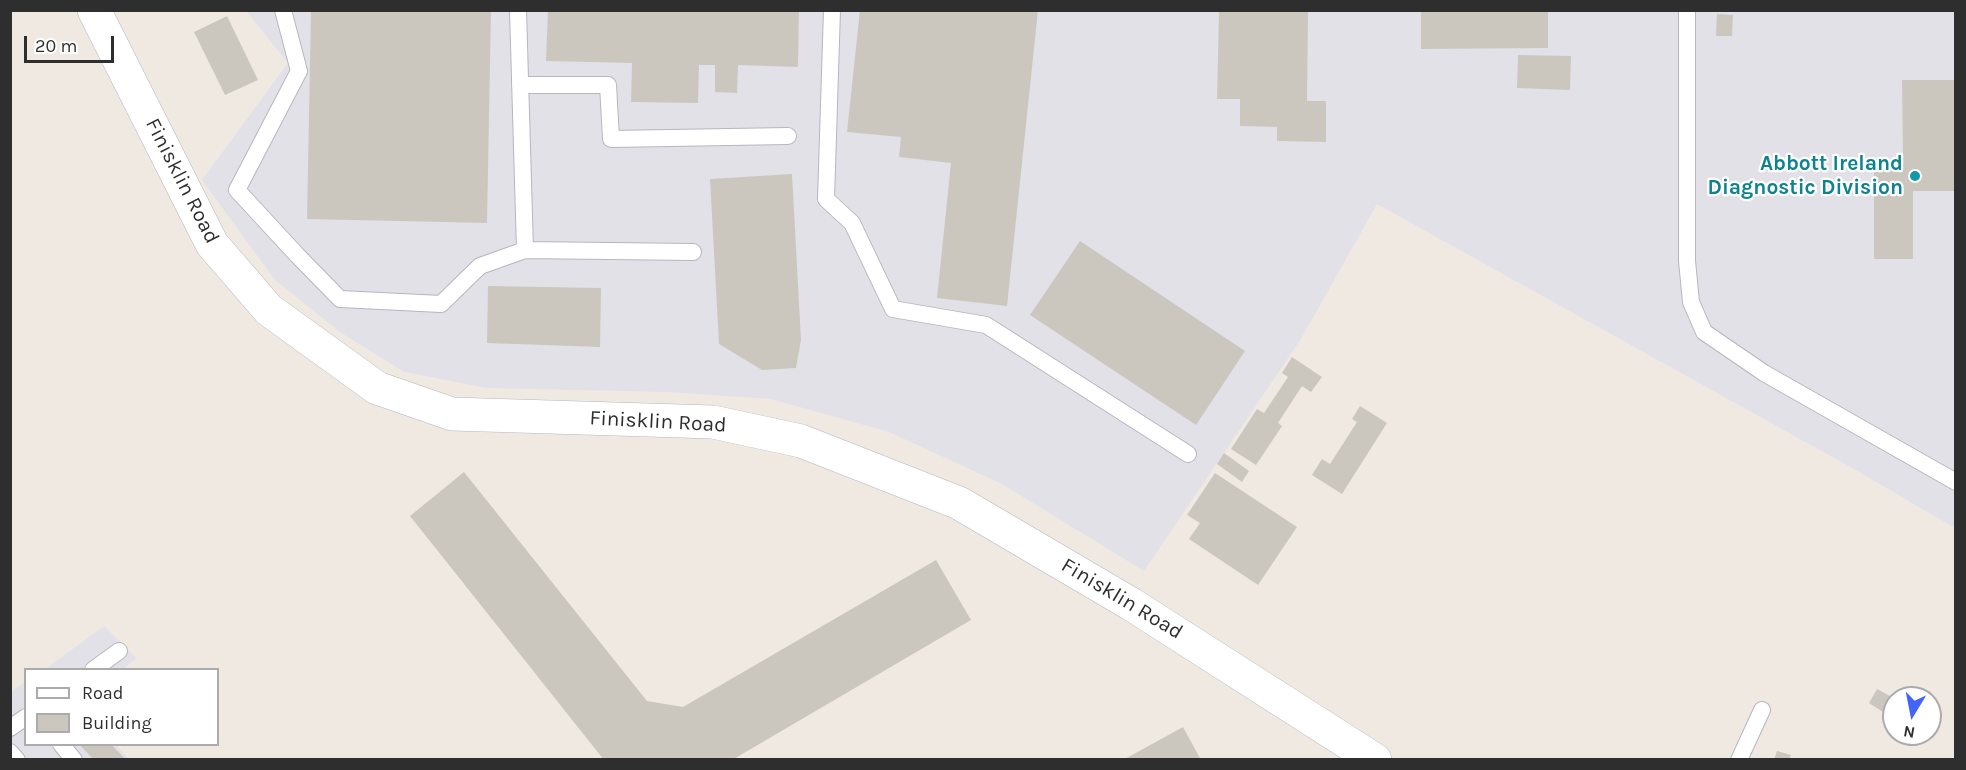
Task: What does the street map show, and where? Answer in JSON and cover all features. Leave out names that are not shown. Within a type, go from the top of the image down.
[{"type":"street","name":"Finisklin Road","points":[[94,10],[212,244],[269,310],[376,388],[452,414],[713,422],[801,441],[959,503],[1131,603],[1375,759]]},
{"type":"lane","points":[[283,10],[299,71],[237,190],[340,299],[441,304],[480,266],[525,250],[693,252]]},
{"type":"lane","points":[[518,10],[525,250]]},
{"type":"lane","points":[[832,10],[826,199],[852,223],[893,309],[987,325],[1188,454]]},
{"type":"lane","points":[[1687,10],[1687,261],[1691,302],[1704,332],[1764,373],[1956,482]]},
{"type":"lane","points":[[520,85],[608,85],[611,139],[788,136]]},
{"type":"lane","points":[[94,668],[119,651]]},
{"type":"lane","points":[[1739,759],[1762,710]]},
{"type":"lane","points":[[10,728],[24,718]]},
{"type":"lane","points":[[63,746],[74,759]]},
{"type":"lane","points":[[10,752],[17,759]]},
{"type":"shaded area","points":[[246,11],[1955,11],[1955,528],[1854,469],[1377,204],[1301,339],[1144,571],[1002,484],[889,432],[771,399],[667,392],[487,388],[404,372],[340,332],[275,280],[202,180],[288,63]]},
{"type":"shaded area","points":[[104,626],[136,658],[125,668],[47,668]]},
{"type":"shaded area","points":[[24,683],[24,746],[117,746],[129,759],[11,759],[10,693]]},
{"type":"building","points":[[311,10],[491,10],[487,223],[307,219]]},
{"type":"building","points":[[548,10],[799,10],[798,67],[738,65],[737,93],[715,92],[715,65],[699,65],[698,103],[631,102],[632,63],[546,61]]},
{"type":"building","points":[[860,10],[1038,10],[1007,306],[937,298],[951,163],[899,157],[901,137],[847,132]]},
{"type":"building","points":[[1219,10],[1308,10],[1307,101],[1326,101],[1326,142],[1277,141],[1277,127],[1240,126],[1240,99],[1217,99]]},
{"type":"building","points":[[1421,10],[1548,10],[1548,48],[1421,49]]},
{"type":"building","points":[[1717,14],[1733,15],[1732,36],[1716,36]]},
{"type":"building","points":[[227,16],[258,80],[225,95],[194,32]]},
{"type":"building","points":[[1518,55],[1571,56],[1570,90],[1517,88]]},
{"type":"building","name":"Abbott Ireland Diagnostic Division","points":[[1902,80],[1956,80],[1956,191],[1913,191],[1913,259],[1874,259],[1874,161],[1903,160]]},
{"type":"building","points":[[792,174],[801,340],[796,368],[762,370],[719,344],[710,179]]},
{"type":"building","points":[[1080,241],[1245,351],[1196,425],[1030,315]]},
{"type":"building","points":[[488,286],[601,288],[600,347],[487,343]]},
{"type":"building","points":[[1292,357],[1322,377],[1311,392],[1302,386],[1278,423],[1282,426],[1256,465],[1231,449],[1257,409],[1264,413],[1288,377],[1282,373]]},
{"type":"building","points":[[1360,406],[1387,423],[1342,494],[1312,475],[1322,459],[1330,464],[1357,422],[1352,419]]},
{"type":"building","points":[[1224,453],[1249,471],[1242,482],[1217,464]]},
{"type":"building","points":[[464,472],[647,701],[683,707],[936,560],[971,620],[732,760],[604,760],[410,516]]},
{"type":"building","points":[[1215,473],[1297,527],[1258,585],[1189,539],[1200,523],[1187,515]]},
{"type":"building","points":[[1877,689],[1882,692],[1882,711],[1869,703]]},
{"type":"building","points":[[1183,727],[1201,760],[1123,760]]},
{"type":"building","points":[[81,746],[113,746],[126,760],[94,760]]},
{"type":"building","points":[[1777,751],[1791,755],[1789,760],[1774,760]]},
{"type":"place","name":"Abbott Ireland Diagnostic Division","points":[[1915,176]]}]
